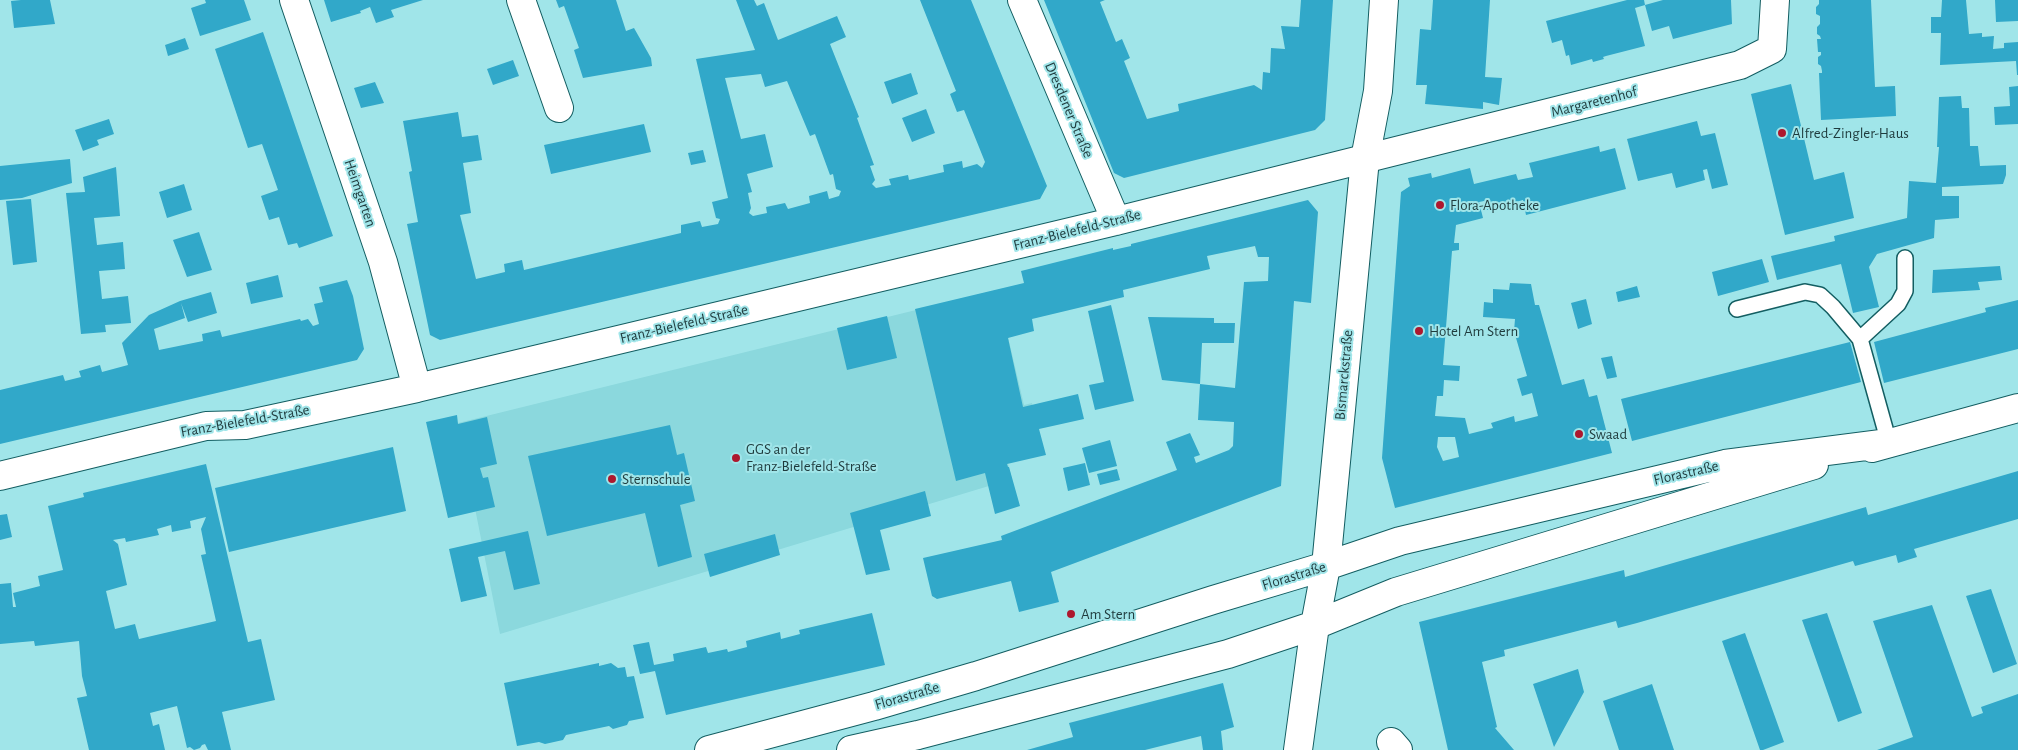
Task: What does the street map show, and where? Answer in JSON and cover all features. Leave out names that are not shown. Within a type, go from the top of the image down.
[{"type":"main road","name":"Heimgarten","points":[[294,0],[383,262],[416,388]]},
{"type":"main road","points":[[521,0],[559,108]]},
{"type":"main road","name":"Dresdener Straße","points":[[1022,0],[1116,220]]},
{"type":"main road","name":"Bismarckstraße","points":[[1298,750],[1315,625],[1326,566],[1365,159],[1378,91],[1384,0]]},
{"type":"main road","name":"Margaretenhof","points":[[1365,159],[1740,65],[1772,49],[1775,0]]},
{"type":"main road","name":"Franz-Bielefeld-Straße","points":[[0,476],[206,426],[245,424],[416,388],[1365,159]]},
{"type":"main road","name":"Florastraße","points":[[851,750],[918,735],[1228,654],[1315,625],[1396,592],[1889,442],[2018,408]]},
{"type":"main road","name":"Florastraße","points":[[709,750],[874,706],[976,676],[1400,541],[1725,464],[1889,442]]},
{"type":"lane","points":[[1860,339],[1898,304],[1905,291],[1905,258]]},
{"type":"lane","points":[[1737,309],[1805,292],[1820,295],[1833,307],[1860,339],[1889,442]]},
{"type":"shaded area","name":"GGS an der Franz-Bielefeld-Straße","points":[[997,290],[1024,405],[1032,403],[1038,428],[1001,437],[1012,479],[500,634],[458,423]]},
{"type":"building","points":[[50,0],[55,24],[14,28],[11,1]]},
{"type":"building","points":[[205,0],[244,0],[251,20],[200,36],[191,8],[206,3]]},
{"type":"building","points":[[324,0],[423,0],[391,10],[394,17],[376,23],[370,7],[360,11],[361,13],[331,22]]},
{"type":"building","points":[[556,0],[616,0],[626,31],[634,28],[651,58],[652,66],[583,78],[574,50],[579,48],[564,6],[559,8]]},
{"type":"building","points":[[736,0],[754,0],[757,6],[764,3],[778,40],[837,16],[846,37],[830,44],[859,117],[857,118],[874,165],[870,166],[875,180],[872,184],[876,188],[891,185],[889,179],[908,175],[909,180],[944,172],[943,165],[962,161],[963,168],[977,164],[982,168],[985,162],[964,110],[957,112],[950,94],[956,91],[920,0],[971,0],[1047,186],[1040,199],[440,340],[430,335],[407,224],[418,222],[409,172],[412,171],[403,121],[458,112],[462,137],[478,135],[482,160],[463,163],[471,213],[460,215],[476,279],[505,272],[504,264],[522,260],[524,270],[681,233],[681,225],[700,221],[702,227],[718,224],[720,219],[716,218],[712,202],[728,198],[696,59],[755,50]],"holes":[[[761,74],[765,87],[787,81],[810,136],[815,134],[830,175],[833,174],[836,189],[841,191],[839,196],[829,199],[827,191],[809,196],[810,203],[788,209],[785,203],[766,207],[767,213],[753,216],[749,213],[751,208],[748,193],[752,192],[747,174],[773,167],[765,134],[741,139],[725,78]]]},
{"type":"building","points":[[1044,0],[1105,0],[1100,2],[1116,42],[1122,39],[1130,58],[1124,61],[1147,119],[1179,111],[1178,104],[1254,85],[1262,90],[1263,72],[1270,73],[1271,48],[1285,49],[1281,26],[1299,27],[1301,0],[1333,0],[1325,120],[1315,130],[1124,178],[1114,173]]},
{"type":"building","points":[[1433,0],[1490,0],[1485,77],[1502,78],[1499,105],[1483,102],[1483,109],[1425,104],[1427,85],[1416,85],[1420,29],[1431,30]]},
{"type":"building","points":[[1627,0],[1644,0],[1645,5],[1635,8],[1645,46],[1606,56],[1603,57],[1604,59],[1593,62],[1592,59],[1571,65],[1569,55],[1566,56],[1562,40],[1552,43],[1546,21]]},
{"type":"building","points":[[1663,0],[1731,0],[1732,24],[1673,39],[1669,26],[1652,31],[1645,5]]},
{"type":"building","points":[[1819,0],[1871,0],[1875,87],[1895,86],[1896,116],[1821,120],[1819,73],[1822,73],[1822,71],[1821,66],[1818,64],[1818,57],[1821,55],[1821,52],[1818,52],[1817,39],[1821,39],[1817,34],[1820,16],[1816,14]]},
{"type":"building","points":[[1942,0],[1966,0],[1969,34],[1982,33],[1982,37],[1994,36],[1993,49],[2004,48],[2004,43],[2018,42],[2018,75],[2016,61],[1940,65],[1941,33],[1931,33],[1931,17],[1941,17]]},
{"type":"building","points":[[1995,0],[2018,0],[2018,21],[1996,22]]},
{"type":"building","points":[[263,32],[333,236],[299,248],[297,243],[288,245],[279,217],[269,220],[261,196],[278,190],[262,144],[248,148],[215,49]]},
{"type":"building","points":[[185,38],[189,49],[168,56],[165,45]]},
{"type":"building","points":[[513,60],[519,76],[493,85],[487,69]]},
{"type":"building","points":[[911,73],[918,94],[892,104],[884,82]]},
{"type":"building","points":[[375,82],[384,103],[361,108],[354,88]]},
{"type":"building","name":"Alfred-Zingler-Haus","points":[[1791,84],[1814,180],[1844,172],[1854,218],[1785,235],[1751,94]]},
{"type":"building","points":[[2018,86],[2018,124],[1995,125],[1994,107],[2010,106],[2009,87]]},
{"type":"building","points":[[1961,96],[1962,108],[1969,108],[1970,146],[1978,146],[1980,166],[2006,165],[2006,175],[2003,184],[1942,187],[1942,196],[1959,196],[1959,218],[1935,220],[1934,238],[1877,254],[1869,267],[1879,307],[1853,313],[1841,264],[1777,280],[1771,256],[1835,241],[1834,236],[1907,218],[1909,181],[1936,183],[1939,147],[1937,147],[1939,97]]},
{"type":"building","points":[[926,109],[935,133],[912,142],[902,118]]},
{"type":"building","points":[[109,119],[114,134],[97,140],[99,145],[83,151],[75,130]]},
{"type":"building","points":[[1697,121],[1701,136],[1715,133],[1728,185],[1712,189],[1707,169],[1703,170],[1705,180],[1676,188],[1672,173],[1638,181],[1627,139]]},
{"type":"building","points":[[644,124],[651,152],[551,174],[544,145]]},
{"type":"building","points":[[1599,146],[1600,152],[1615,148],[1626,189],[1526,215],[1523,200],[1487,210],[1484,201],[1479,202],[1483,218],[1456,225],[1454,243],[1459,243],[1459,250],[1452,251],[1443,365],[1460,366],[1459,381],[1444,380],[1443,396],[1437,396],[1435,416],[1465,418],[1469,434],[1493,428],[1491,423],[1514,416],[1515,422],[1538,416],[1532,393],[1522,396],[1517,379],[1527,376],[1514,331],[1515,319],[1483,317],[1484,302],[1493,303],[1493,289],[1509,290],[1510,283],[1531,284],[1535,305],[1539,305],[1562,385],[1584,379],[1589,397],[1597,395],[1612,453],[1395,508],[1382,458],[1401,192],[1410,186],[1408,178],[1431,173],[1432,178],[1470,168],[1474,184],[1516,174],[1518,180],[1533,177],[1529,163]],"holes":[[[1438,437],[1455,437],[1459,457],[1443,461],[1437,447]]]},
{"type":"building","points":[[703,150],[706,162],[691,165],[688,153]]},
{"type":"building","points":[[70,159],[72,183],[22,198],[0,200],[0,166]]},
{"type":"building","points":[[116,167],[120,216],[94,218],[97,245],[123,242],[125,269],[99,271],[102,299],[128,296],[131,323],[105,325],[106,332],[81,334],[66,193],[85,192],[83,177]]},
{"type":"building","points":[[184,184],[192,210],[167,218],[159,192]]},
{"type":"building","points":[[31,199],[37,262],[13,265],[6,201]]},
{"type":"building","points":[[1308,200],[1318,212],[1311,303],[1294,301],[1281,486],[1051,572],[1059,602],[1019,612],[1011,581],[937,599],[932,596],[923,558],[1002,540],[1001,536],[1177,470],[1166,442],[1190,433],[1200,455],[1194,457],[1196,463],[1229,450],[1233,446],[1234,422],[1198,420],[1200,384],[1235,388],[1244,282],[1268,281],[1269,257],[1258,257],[1255,246],[1207,256],[1210,269],[1123,290],[1124,297],[1032,319],[1034,331],[1008,338],[1023,407],[1078,394],[1084,419],[1039,429],[1046,455],[1007,464],[1020,506],[995,514],[985,473],[956,481],[915,309],[1024,283],[1021,271],[1113,248],[1113,250],[1131,246],[1131,244]]},
{"type":"building","points":[[199,232],[212,270],[187,277],[173,240]]},
{"type":"building","points":[[1762,259],[1769,282],[1718,296],[1712,272]]},
{"type":"building","points":[[2000,266],[2002,280],[1978,282],[1980,290],[1932,293],[1933,270]]},
{"type":"building","points":[[278,275],[283,297],[251,304],[246,283]]},
{"type":"building","points":[[347,280],[353,296],[364,349],[357,360],[0,444],[0,390],[63,375],[65,381],[81,377],[79,371],[100,365],[102,372],[128,365],[122,343],[149,315],[180,301],[211,292],[217,313],[188,322],[181,303],[185,318],[154,329],[159,350],[203,341],[202,334],[220,330],[222,337],[300,319],[301,321],[308,319],[313,326],[319,324],[314,304],[323,302],[319,287]]},
{"type":"building","points":[[1637,286],[1640,297],[1618,302],[1616,292]]},
{"type":"building","points":[[1586,299],[1592,324],[1578,329],[1571,303]]},
{"type":"building","points":[[2018,300],[2018,349],[1884,383],[1874,342],[1986,312],[1985,308]]},
{"type":"building","points":[[1111,305],[1134,401],[1095,410],[1089,385],[1104,382],[1088,311]]},
{"type":"building","points":[[887,316],[897,358],[847,370],[837,328]]},
{"type":"building","points":[[1148,317],[1214,318],[1214,323],[1235,323],[1234,343],[1202,343],[1200,384],[1162,380]]},
{"type":"building","points":[[1850,342],[1861,382],[1632,441],[1621,399]]},
{"type":"building","points":[[1612,356],[1617,377],[1607,379],[1601,358]]},
{"type":"building","points":[[457,415],[458,424],[487,417],[497,464],[480,468],[483,478],[488,477],[495,507],[448,518],[426,422]]},
{"type":"building","name":"Sternschule","points":[[670,425],[677,455],[684,453],[695,501],[680,505],[692,557],[658,567],[645,513],[547,536],[528,456]]},
{"type":"building","points":[[1110,440],[1117,466],[1089,473],[1082,448]]},
{"type":"building","points":[[393,447],[406,511],[229,552],[215,488]]},
{"type":"building","points":[[1085,463],[1090,485],[1068,491],[1063,468]]},
{"type":"building","points":[[206,464],[248,642],[261,639],[275,700],[222,712],[231,750],[208,750],[205,744],[194,750],[190,747],[187,748],[177,706],[150,713],[153,726],[159,724],[165,750],[89,750],[77,698],[87,696],[82,676],[79,641],[35,646],[34,641],[0,644],[0,584],[11,583],[13,607],[16,607],[13,593],[40,586],[38,576],[63,570],[48,506],[84,497],[83,493]],"holes":[[[206,517],[201,529],[206,554],[201,555],[216,621],[139,639],[135,624],[115,629],[106,591],[127,585],[118,544],[113,540],[125,538],[126,542],[159,535],[157,529],[171,525],[172,532],[191,528],[190,521]]]},
{"type":"building","points":[[1117,469],[1120,480],[1100,485],[1097,474]]},
{"type":"building","points":[[2018,471],[2018,519],[1914,549],[1917,557],[1898,563],[1896,555],[1855,566],[1853,561],[1618,628],[1616,621],[1504,650],[1505,656],[1482,662],[1497,727],[1495,728],[1514,750],[1448,750],[1419,622],[1624,570],[1625,577],[1866,507],[1868,515]]},
{"type":"building","points":[[925,491],[931,516],[880,530],[890,570],[866,575],[850,513]]},
{"type":"building","points":[[7,514],[12,537],[0,540],[0,515]]},
{"type":"building","points":[[528,531],[540,584],[514,590],[505,551],[478,557],[487,596],[461,602],[449,549]]},
{"type":"building","points":[[775,534],[780,555],[710,577],[704,554]]},
{"type":"building","points":[[1991,589],[2017,664],[1993,673],[1966,596]]},
{"type":"building","points":[[1932,605],[1972,717],[1983,713],[1981,707],[2018,694],[2018,750],[1877,750],[1913,737],[1873,621]]},
{"type":"building","points":[[872,613],[885,665],[666,715],[655,671],[640,674],[633,645],[649,642],[654,665],[674,661],[673,654],[706,647],[708,653],[727,649],[728,652],[747,647],[746,641],[780,632],[781,639],[800,634],[799,630]]},
{"type":"building","points":[[1827,613],[1862,713],[1838,722],[1802,620]]},
{"type":"building","points":[[1745,633],[1784,742],[1763,750],[1760,750],[1722,641]]},
{"type":"building","points":[[599,663],[599,666],[611,663],[618,668],[625,667],[627,677],[634,676],[644,718],[629,721],[627,725],[613,729],[609,726],[566,735],[563,740],[545,744],[539,742],[517,746],[504,683]]},
{"type":"building","points":[[1578,669],[1584,692],[1554,747],[1533,684]]},
{"type":"building","points":[[1223,683],[1234,727],[1221,731],[1223,750],[1203,750],[1201,736],[1145,750],[1027,750],[1073,737],[1069,723]]},
{"type":"building","points":[[1652,684],[1674,750],[1619,750],[1603,701]]},
{"type":"place","name":"Alfred-Zingler-Haus","points":[[1782,133]]},
{"type":"place","name":"Flora-Apotheke","points":[[1440,205]]},
{"type":"place","name":"Hotel Am Stern","points":[[1419,331]]},
{"type":"place","name":"Swaad","points":[[1579,434]]},
{"type":"place","name":"GGS an der Franz-Bielefeld-Straße","points":[[736,458]]},
{"type":"place","name":"Sternschule","points":[[612,479]]},
{"type":"place","name":"Am Stern","points":[[1071,614]]}]
